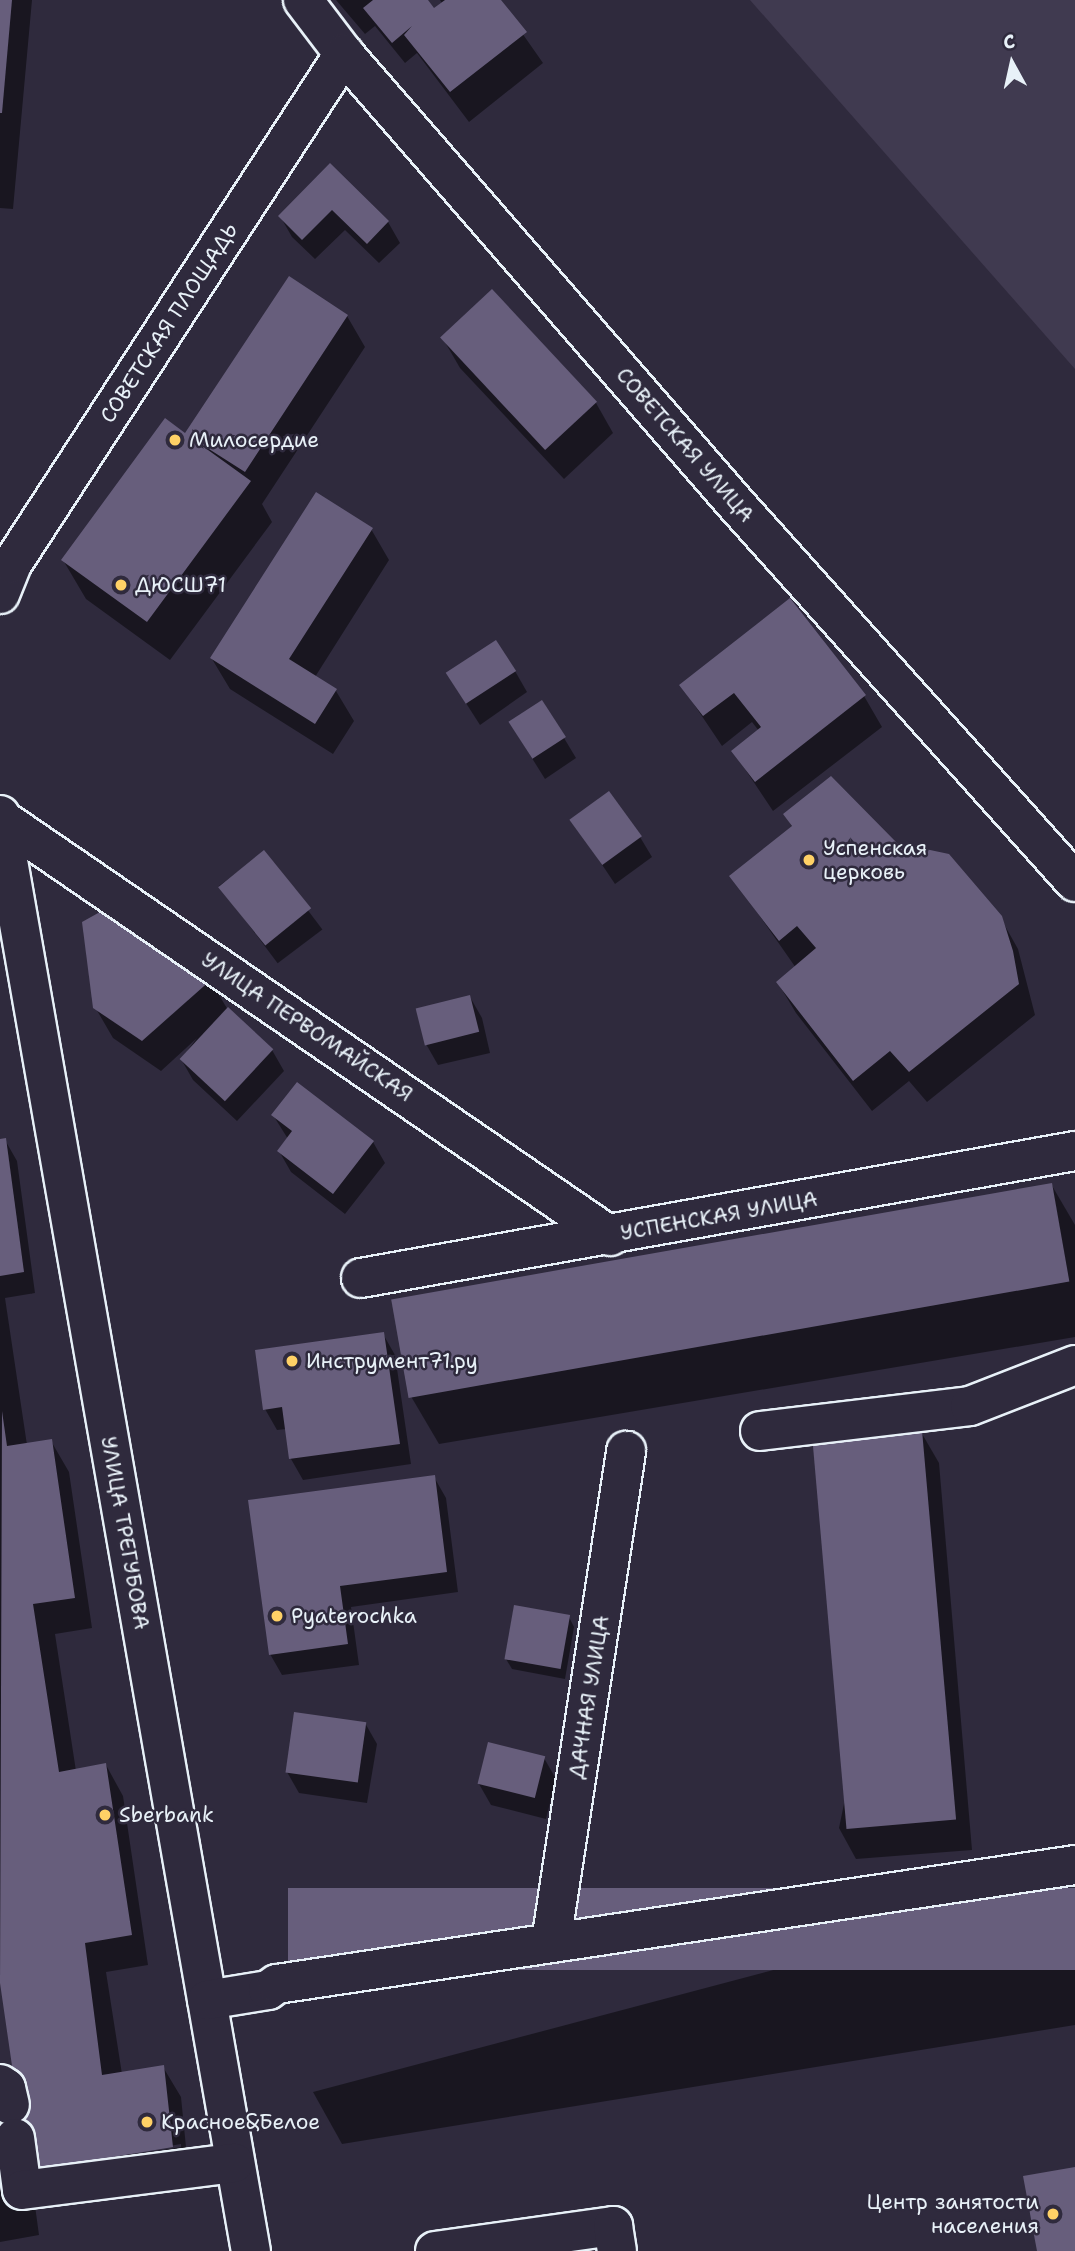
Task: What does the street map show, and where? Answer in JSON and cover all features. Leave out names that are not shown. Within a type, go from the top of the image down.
[{"type":"street","name":"СОВЕТСКАЯ УЛИЦА","points":[[303,0],[344,54],[735,503],[1075,882]]},
{"type":"street","name":"СОВЕТСКАЯ ПЛОЩАДЬ","points":[[0,594],[12,564],[344,54]]},
{"type":"street","name":"УЛИЦА ПЕРВОМАЙСКАЯ","points":[[1,817],[610,1236]]},
{"type":"street","name":"УЛИЦА ТРЕГУБОВА","points":[[1,817],[251,2251]]},
{"type":"street","name":"УСПЕНСКАЯ УЛИЦА","points":[[361,1278],[1075,1152]]},
{"type":"street","points":[[760,1431],[970,1406],[1075,1365]]},
{"type":"street","name":"ДАЧНАЯ УЛИЦА","points":[[551,1942],[626,1451]]},
{"type":"street","points":[[207,2000],[268,1990],[277,1984],[1075,1866]]},
{"type":"street","points":[[8,2109],[22,2190],[234,2163]]},
{"type":"street","points":[[435,2251],[613,2226],[617,2251]]},
{"type":"shaded area","points":[[750,0],[1075,0],[1075,369]]},
{"type":"building","points":[[0,0],[12,0],[2,113],[0,113]]},
{"type":"building","points":[[373,0],[428,0],[434,8],[445,0],[501,0],[527,32],[450,92],[404,35],[412,26],[392,43],[363,8]]},
{"type":"building","points":[[330,163],[389,221],[367,244],[332,210],[302,240],[278,216]]},
{"type":"building","points":[[289,276],[348,315],[245,472],[190,437],[251,481],[147,622],[61,560],[165,418],[185,433]]},
{"type":"building","points":[[492,289],[597,402],[545,450],[440,337]]},
{"type":"building","points":[[316,492],[373,528],[289,659],[337,689],[315,724],[210,658]]},
{"type":"building","points":[[790,598],[866,695],[755,782],[731,751],[761,727],[734,693],[703,716],[679,685]]},
{"type":"building","points":[[496,640],[516,671],[466,704],[446,673]]},
{"type":"building","points":[[542,700],[566,737],[532,759],[508,722]]},
{"type":"building","name":"Успенская церковь","points":[[831,776],[897,843],[949,854],[1002,916],[1013,951],[1019,984],[909,1072],[890,1051],[853,1081],[776,982],[816,948],[797,926],[779,941],[729,876],[792,826],[783,814]]},
{"type":"building","points":[[609,791],[642,836],[602,865],[569,820]]},
{"type":"building","points":[[264,850],[311,908],[265,945],[218,887]]},
{"type":"building","points":[[118,902],[212,979],[142,1041],[93,1008],[82,922]]},
{"type":"building","points":[[470,995],[479,1032],[425,1045],[416,1009]]},
{"type":"building","points":[[228,1007],[273,1049],[225,1101],[180,1059]]},
{"type":"building","points":[[297,1082],[374,1141],[333,1194],[277,1151],[292,1131],[271,1115]]},
{"type":"building","points":[[6,1138],[24,1272],[0,1276],[0,1139]]},
{"type":"building","points":[[1052,1183],[1069,1281],[409,1398],[391,1300]]},
{"type":"building","points":[[384,1332],[400,1444],[289,1459],[282,1407],[263,1410],[255,1350]]},
{"type":"building","points":[[2,1411],[7,1446],[52,1439],[75,1598],[33,1604],[59,1772],[106,1763],[132,1935],[85,1943],[102,2075],[164,2065],[173,2147],[36,2170],[0,2186],[0,2109],[18,2107],[0,1983]]},
{"type":"building","points":[[922,1430],[956,1820],[846,1829],[812,1440]]},
{"type":"building","points":[[435,1475],[447,1572],[340,1586],[348,1644],[269,1655],[248,1500]]},
{"type":"building","points":[[514,1605],[570,1615],[561,1669],[504,1659]]},
{"type":"building","points":[[294,1712],[366,1722],[358,1783],[286,1772]]},
{"type":"building","points":[[488,1742],[545,1756],[535,1798],[478,1784]]},
{"type":"building","points":[[288,1888],[1075,1888],[1075,1970],[288,1970]]},
{"type":"building","name":"Центр занятости населения","points":[[1075,2167],[1075,2251],[1037,2251],[1023,2176]]},
{"type":"place","name":"Милосердие","points":[[175,440]]},
{"type":"place","name":"ДЮСШ71","points":[[121,585]]},
{"type":"place","name":"Успенская церковь","points":[[809,860]]},
{"type":"place","name":"Инструмент71.ру","points":[[292,1361]]},
{"type":"place","name":"Pyaterochka","points":[[277,1616]]},
{"type":"place","name":"Sberbank","points":[[105,1815]]},
{"type":"place","name":"Красное&Белое","points":[[147,2122]]},
{"type":"place","name":"Центр занятости населения","points":[[1053,2214]]}]
